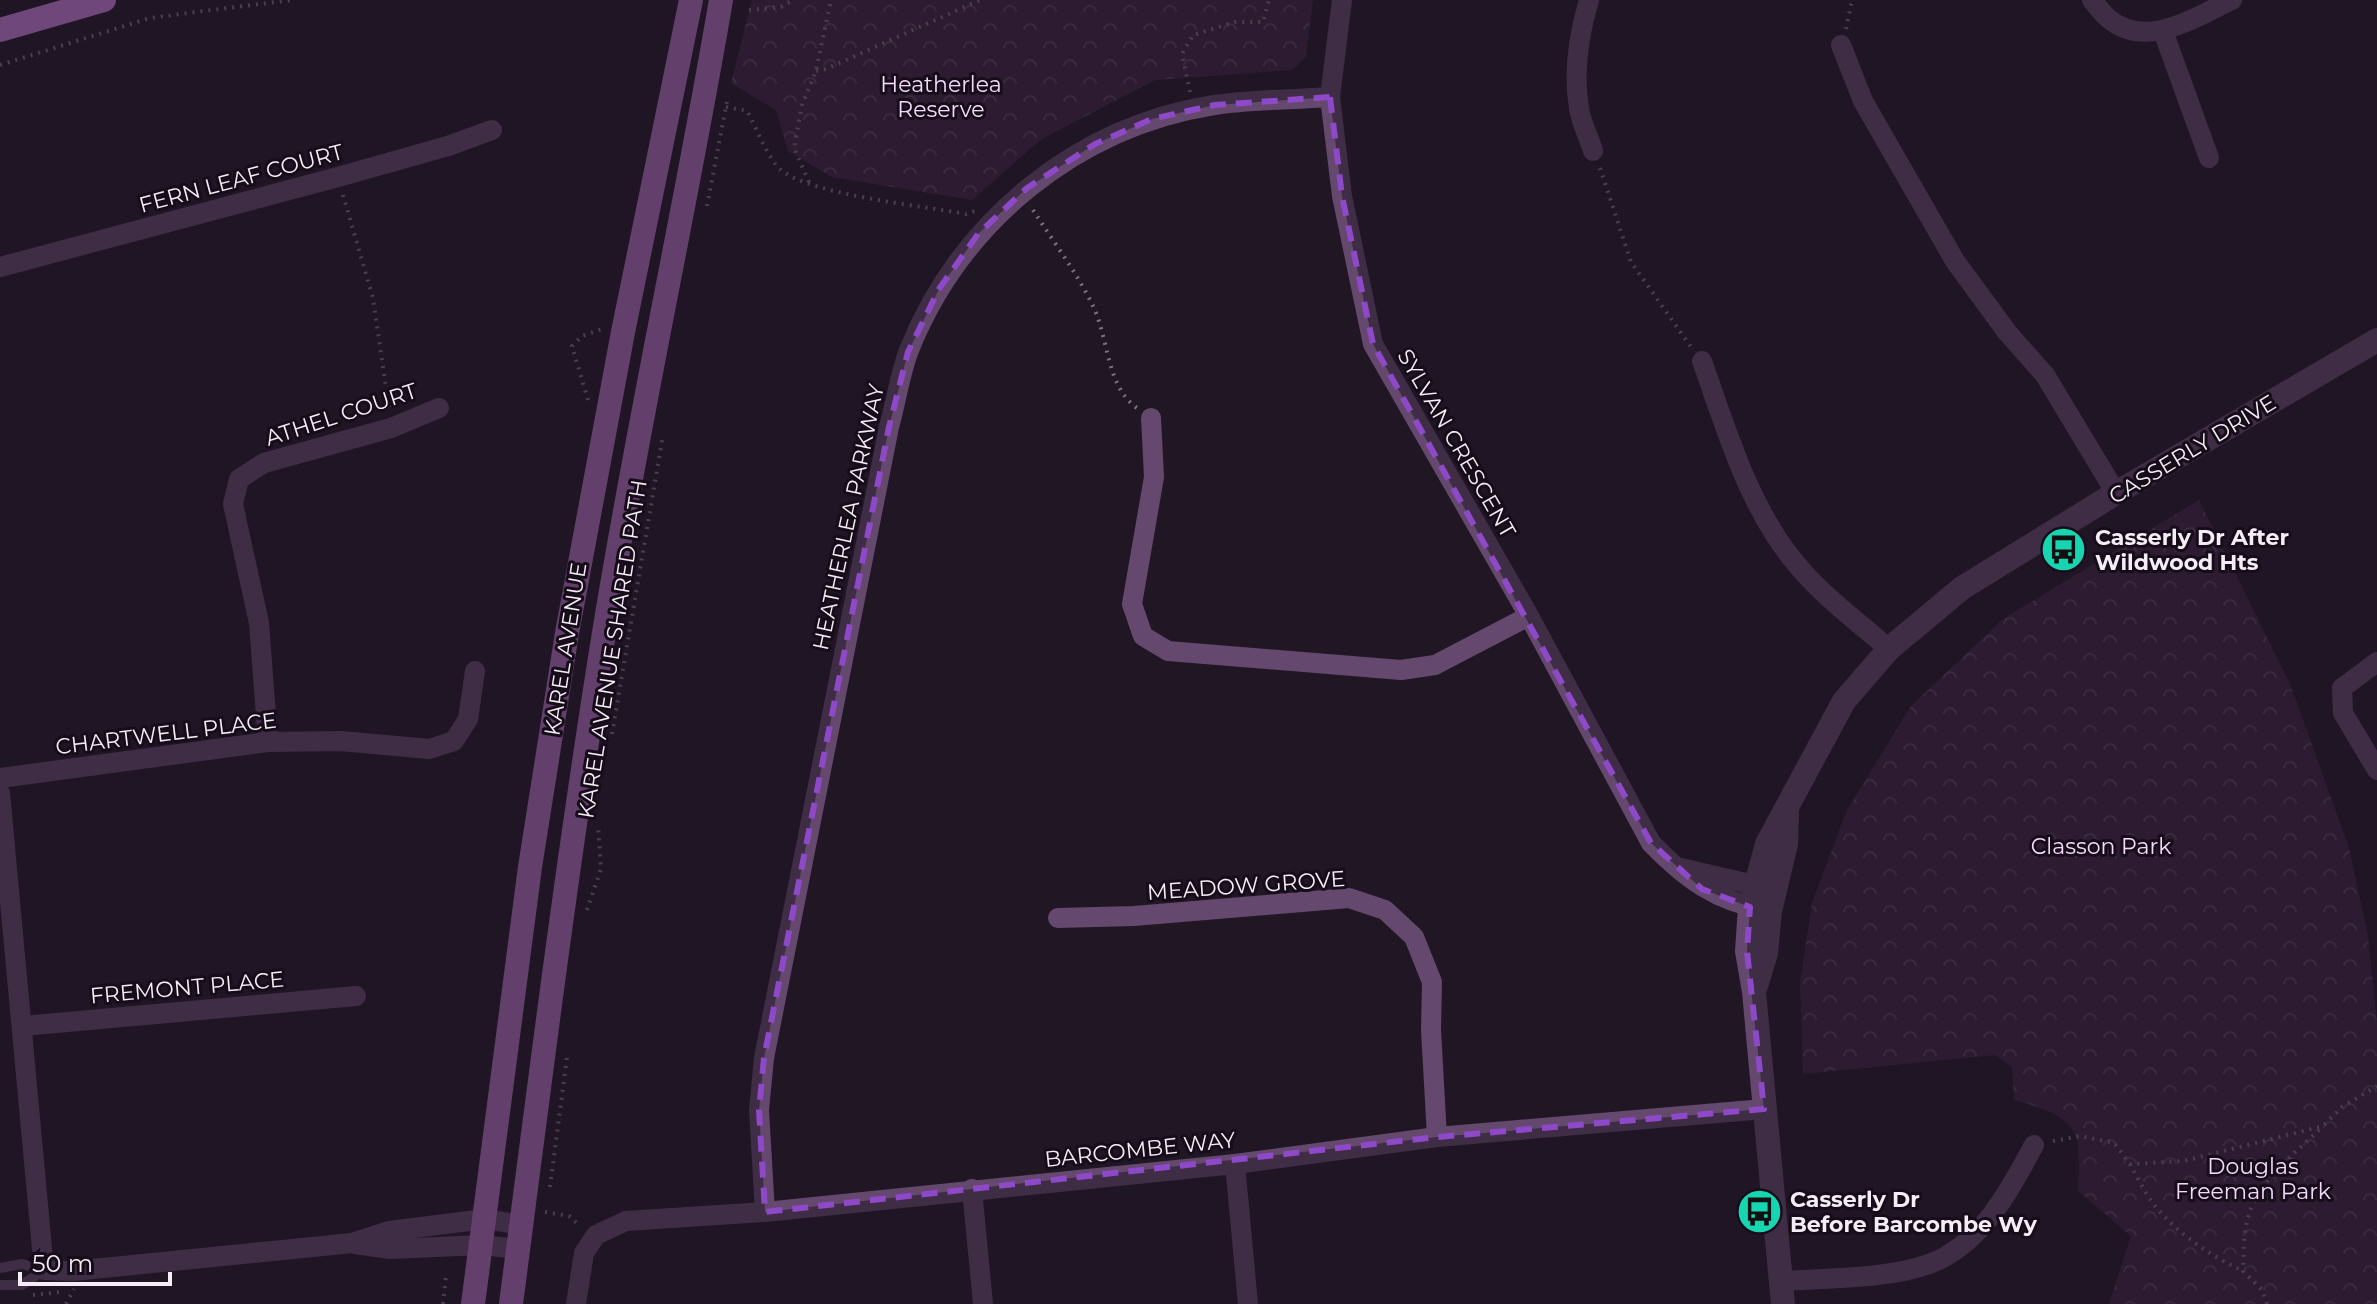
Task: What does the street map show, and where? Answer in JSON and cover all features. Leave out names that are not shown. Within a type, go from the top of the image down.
[{"type":"highway","points":[[0,30],[104,0]]},
{"type":"main road","name":"KAREL AVENUE","points":[[473,1304],[530,867],[584,532],[691,0]]},
{"type":"main road","name":"KAREL AVENUE","points":[[511,1304],[572,847],[624,518],[659,325],[696,148],[721,0]]},
{"type":"main road","points":[[516,975],[535,942],[550,846],[564,841],[572,847]]},
{"type":"street","name":"SYLVAN CRESCENT","points":[[1342,0],[1330,97],[1342,196],[1373,344],[1529,616],[1651,843],[1674,867],[1702,889],[1763,898]]},
{"type":"street","points":[[1589,0],[1580,36],[1577,74],[1579,110],[1593,151]]},
{"type":"street","points":[[2092,0],[2110,20],[2139,32],[2163,31],[2232,0]]},
{"type":"street","points":[[2163,31],[2209,158]]},
{"type":"street","points":[[1841,45],[1863,101],[1955,261],[2007,332],[2045,375],[2116,493]]},
{"type":"street","name":"HEATHERLEA PARKWAY","points":[[765,1212],[759,1110],[764,1058],[889,427],[908,352],[939,289],[978,234],[1022,192],[1095,144],[1152,119],[1215,105],[1330,97]]},
{"type":"street","name":"FERN LEAF COURT","points":[[0,267],[338,177],[448,146],[492,130]]},
{"type":"street","name":"CASSERLY DRIVE","points":[[1782,1292],[1754,992],[1766,953],[1763,898],[1786,844],[1788,804],[1844,701],[1889,649],[1962,588],[2116,493],[2377,340]]},
{"type":"street","points":[[1702,361],[1752,494],[1782,546],[1819,589],[1889,649]]},
{"type":"street","name":"ATHEL COURT","points":[[268,742],[259,623],[233,504],[239,479],[264,463],[391,428],[439,408]]},
{"type":"street","points":[[1151,418],[1154,477],[1132,604],[1143,636],[1168,651],[1401,670],[1435,665],[1529,616]]},
{"type":"street","points":[[2377,662],[2342,688],[2343,713],[2377,770]]},
{"type":"street","name":"CHARTWELL PLACE","points":[[0,778],[268,742],[341,741],[429,749],[454,741],[468,719],[475,671]]},
{"type":"street","points":[[0,793],[44,1270],[73,1271],[352,1243],[389,1231],[485,1219],[521,1225]]},
{"type":"street","name":"MEADOW GROVE","points":[[1058,918],[1134,916],[1349,898],[1385,910],[1414,937],[1432,982],[1431,1030],[1437,1137]]},
{"type":"street","name":"FREMONT PLACE","points":[[23,1026],[356,996]]},
{"type":"street","name":"BARCOMBE WAY","points":[[596,1235],[626,1221],[765,1212],[1235,1164],[1437,1137],[1764,1109]]},
{"type":"street","points":[[1782,1292],[1904,1271],[1932,1263],[1954,1251],[1991,1216],[2034,1145]]},
{"type":"street","points":[[1235,1164],[1248,1304]]},
{"type":"street","points":[[972,1189],[983,1304]]},
{"type":"street","points":[[576,1304],[584,1253],[596,1235]]},
{"type":"street","points":[[352,1243],[390,1249],[482,1245],[518,1249]]},
{"type":"lane","points":[[0,1268],[22,1264],[44,1270]]},
{"type":"lane","points":[[0,1285],[22,1285],[44,1270]]},
{"type":"path","points":[[0,65],[150,18],[291,0]]},
{"type":"path","points":[[749,10],[781,7],[793,0]]},
{"type":"path","points":[[810,183],[794,148],[802,105],[816,71],[831,0]]},
{"type":"path","points":[[816,71],[980,0]]},
{"type":"path","points":[[1194,110],[1182,54],[1193,35],[1235,22],[1263,22],[1269,0]]},
{"type":"path","points":[[1841,45],[1852,0]]},
{"type":"path","points":[[707,210],[729,92]]},
{"type":"path","points":[[726,107],[747,111],[781,170],[810,183],[836,192],[966,214],[982,208]]},
{"type":"path","points":[[1593,151],[1631,262],[1702,361]]},
{"type":"path","points":[[1022,192],[1093,307],[1126,400],[1151,418]]},
{"type":"path","points":[[346,205],[373,298],[391,428]]},
{"type":"path","name":"KAREL AVENUE SHARED PATH","points":[[611,744],[666,421]]},
{"type":"path","name":"KAREL AVENUE SHARED PATH","points":[[584,918],[601,869],[598,821]]},
{"type":"path","points":[[548,1198],[569,1044]]},
{"type":"path","points":[[2243,1271],[2249,1213],[2257,1196],[2342,1107],[2377,1086]]},
{"type":"path","points":[[2130,1164],[2184,1161],[2323,1126]]},
{"type":"path","points":[[2034,1145],[2080,1136],[2114,1143],[2156,1207],[2185,1234],[2225,1263],[2243,1271],[2262,1290],[2267,1304]]},
{"type":"path","points":[[545,1212],[569,1216],[596,1235]]},
{"type":"path","points":[[443,1304],[446,1276]]},
{"type":"path","points":[[27,1296],[74,1290],[66,1304]]},
{"type":"highlighted area","points":[[1330,97],[1342,196],[1373,344],[1651,843],[1702,889],[1750,907],[1747,951],[1764,1109],[1437,1137],[765,1212],[759,1110],[764,1058],[889,427],[908,352],[939,289],[978,234],[1027,188],[1095,144],[1152,119],[1215,105]]},
{"type":"green space","name":"Heatherlea Reserve","points":[[752,0],[1313,0],[1306,57],[1292,70],[1155,80],[1040,140],[972,200],[832,177],[788,151],[776,110],[731,83]]},
{"type":"green space","name":"Classon Park","points":[[2199,500],[2290,684],[2349,848],[2368,936],[2377,1023],[2377,1304],[2109,1304],[2131,1236],[2078,1191],[2079,1152],[2071,1128],[2051,1113],[2014,1100],[2012,1067],[1995,1055],[1803,1074],[1800,983],[1812,903],[1847,810],[1911,706],[2003,619]]},
{"type":"place","name":"Casserly Dr After Wildwood Hts","points":[[2064,550]]},
{"type":"place","name":"Casserly Dr Before Barcombe Wy","points":[[1759,1212]]},
{"type":"park label","name":"Douglas Freeman Park","points":[[2253,1178]]}]
